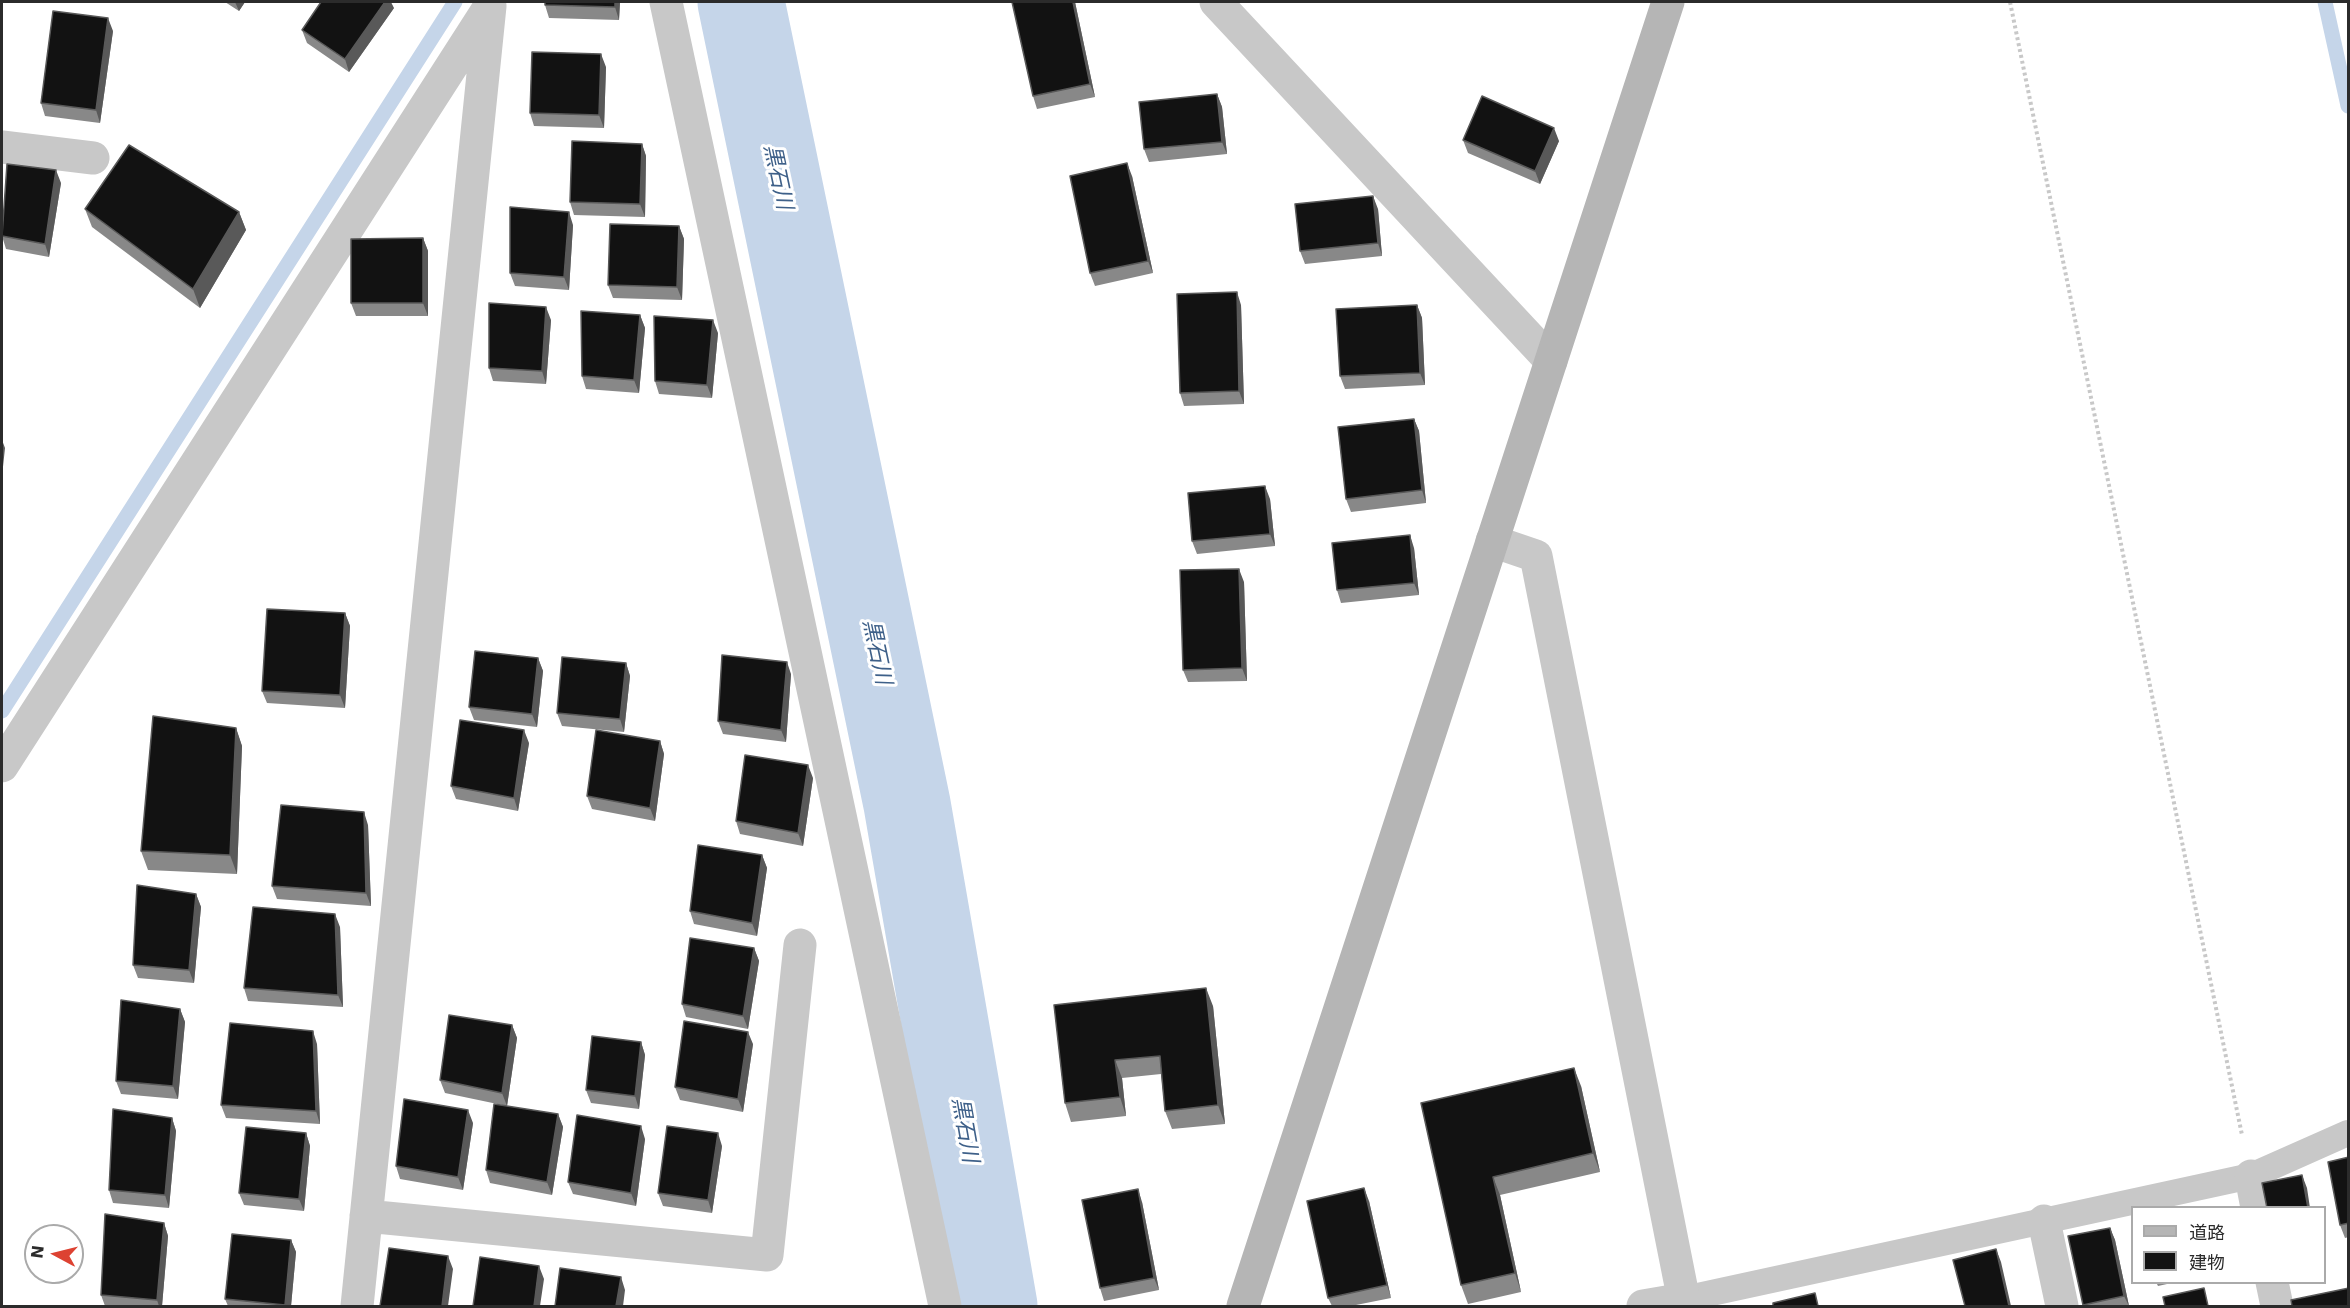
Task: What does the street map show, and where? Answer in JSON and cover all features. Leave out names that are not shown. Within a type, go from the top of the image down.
[{"type":"street","points":[[666,2],[945,1306]]},
{"type":"street","points":[[1216,2],[1551,361]]},
{"type":"street","points":[[1243,1306],[1668,2]]},
{"type":"street","points":[[2,766],[491,4]]},
{"type":"street","points":[[357,1306],[491,4]]},
{"type":"street","points":[[2,147],[93,158]]},
{"type":"street","points":[[1492,541],[1536,556],[1685,1303],[1643,1306]]},
{"type":"street","points":[[366,1216],[767,1255],[800,945]]},
{"type":"street","points":[[2044,1221],[2062,1306]]},
{"type":"street","points":[[2272,1284],[2277,1306]]},
{"type":"lane","points":[[2153,1206],[2254,1192],[2349,1133]]},
{"type":"lane","points":[[1685,1303],[2044,1221],[2131,1209]]},
{"type":"path","points":[[2010,2],[2254,1192]]},
{"type":"building","points":[[321,2],[385,2],[345,59],[302,30]]},
{"type":"building","points":[[545,2],[615,2],[615,7],[545,5]]},
{"type":"building","points":[[1012,2],[1073,2],[1090,84],[1033,96]]},
{"type":"building","points":[[53,11],[108,18],[96,110],[41,103]]},
{"type":"building","points":[[532,52],[601,54],[599,115],[530,113]]},
{"type":"building","points":[[1217,94],[1222,142],[1144,149],[1139,102]]},
{"type":"building","points":[[1482,96],[1554,128],[1535,171],[1463,140]]},
{"type":"building","points":[[572,141],[642,144],[640,204],[570,202]]},
{"type":"building","points":[[129,145],[239,212],[193,289],[85,209]]},
{"type":"building","points":[[1127,163],[1148,261],[1090,273],[1070,176]]},
{"type":"building","points":[[7,164],[56,170],[45,244],[2,236]]},
{"type":"building","points":[[1373,196],[1378,243],[1300,251],[1295,204]]},
{"type":"building","points":[[510,207],[569,212],[564,277],[510,273]]},
{"type":"building","points":[[610,224],[679,226],[677,287],[608,285]]},
{"type":"building","points":[[423,238],[423,303],[351,303],[351,239]]},
{"type":"building","points":[[1237,292],[1239,391],[1180,393],[1177,294]]},
{"type":"building","points":[[489,303],[546,307],[542,371],[489,368]]},
{"type":"building","points":[[1417,305],[1420,373],[1340,376],[1336,309]]},
{"type":"building","points":[[581,311],[640,315],[634,380],[582,376]]},
{"type":"building","points":[[654,316],[713,320],[707,385],[655,381]]},
{"type":"building","points":[[1414,419],[1422,490],[1346,499],[1338,427]]},
{"type":"building","points":[[1265,486],[1270,534],[1192,541],[1188,493]]},
{"type":"building","points":[[1410,535],[1414,583],[1337,590],[1332,543]]},
{"type":"building","points":[[1239,569],[1242,668],[1183,670],[1180,570]]},
{"type":"building","points":[[267,609],[345,613],[340,695],[262,691]]},
{"type":"building","points":[[475,651],[538,658],[532,714],[469,707]]},
{"type":"building","points":[[722,655],[787,662],[781,730],[718,721]]},
{"type":"building","points":[[562,657],[626,663],[620,719],[557,713]]},
{"type":"building","points":[[153,716],[236,728],[230,855],[141,851]]},
{"type":"building","points":[[460,720],[524,730],[514,798],[451,786]]},
{"type":"building","points":[[596,730],[660,741],[650,808],[587,796]]},
{"type":"building","points":[[745,755],[808,765],[798,833],[736,821]]},
{"type":"building","points":[[281,805],[364,812],[366,893],[272,886]]},
{"type":"building","points":[[698,845],[762,855],[752,923],[690,911]]},
{"type":"building","points":[[137,885],[196,894],[189,970],[133,965]]},
{"type":"building","points":[[253,907],[335,914],[338,995],[244,988]]},
{"type":"building","points":[[690,938],[754,948],[743,1016],[682,1004]]},
{"type":"building","points":[[1206,988],[1218,1105],[1165,1111],[1160,1056],[1115,1060],[1120,1097],[1065,1103],[1054,1005]]},
{"type":"building","points":[[121,1000],[180,1009],[173,1086],[116,1081]]},
{"type":"building","points":[[449,1015],[512,1025],[502,1093],[440,1080]]},
{"type":"building","points":[[684,1021],[748,1032],[738,1099],[675,1087]]},
{"type":"building","points":[[230,1023],[313,1031],[316,1111],[221,1105]]},
{"type":"building","points":[[592,1036],[641,1042],[635,1096],[586,1090]]},
{"type":"building","points":[[1574,1068],[1593,1153],[1493,1177],[1515,1273],[1461,1285],[1421,1103]]},
{"type":"building","points":[[404,1099],[468,1110],[458,1177],[396,1166]]},
{"type":"building","points":[[494,1104],[558,1114],[547,1182],[486,1170]]},
{"type":"building","points":[[113,1109],[172,1118],[165,1195],[109,1190]]},
{"type":"building","points":[[577,1115],[641,1126],[631,1193],[568,1182]]},
{"type":"building","points":[[667,1126],[718,1133],[708,1200],[658,1193]]},
{"type":"building","points":[[246,1127],[306,1133],[299,1199],[239,1193]]},
{"type":"building","points":[[2349,1157],[2349,1223],[2340,1225],[2328,1162]]},
{"type":"building","points":[[2302,1175],[2308,1206],[2267,1206],[2262,1183]]},
{"type":"building","points":[[1364,1188],[1387,1285],[1328,1298],[1307,1201]]},
{"type":"building","points":[[1138,1189],[1154,1278],[1100,1288],[1082,1200]]},
{"type":"building","points":[[105,1214],[164,1223],[157,1300],[101,1295]]},
{"type":"building","points":[[2110,1228],[2124,1296],[2083,1305],[2068,1236]]},
{"type":"building","points":[[232,1234],[291,1240],[285,1305],[225,1299]]},
{"type":"building","points":[[389,1248],[448,1256],[442,1306],[380,1306]]},
{"type":"building","points":[[1996,1249],[2009,1306],[1965,1306],[1953,1260]]},
{"type":"building","points":[[480,1257],[539,1266],[534,1306],[473,1306]]},
{"type":"building","points":[[560,1268],[621,1277],[616,1306],[555,1306]]},
{"type":"building","points":[[2204,1288],[2208,1306],[2165,1306],[2163,1297]]},
{"type":"building","points":[[2349,1288],[2349,1306],[2292,1306],[2291,1300]]},
{"type":"building","points":[[1815,1293],[1818,1306],[1773,1306],[1773,1303]]},
{"type":"waterway","points":[[2,711],[455,2]]},
{"type":"waterway","name":"黒石川","points":[[741,2],[907,804],[994,1306]]},
{"type":"waterway","points":[[2325,2],[2348,106]]}]
